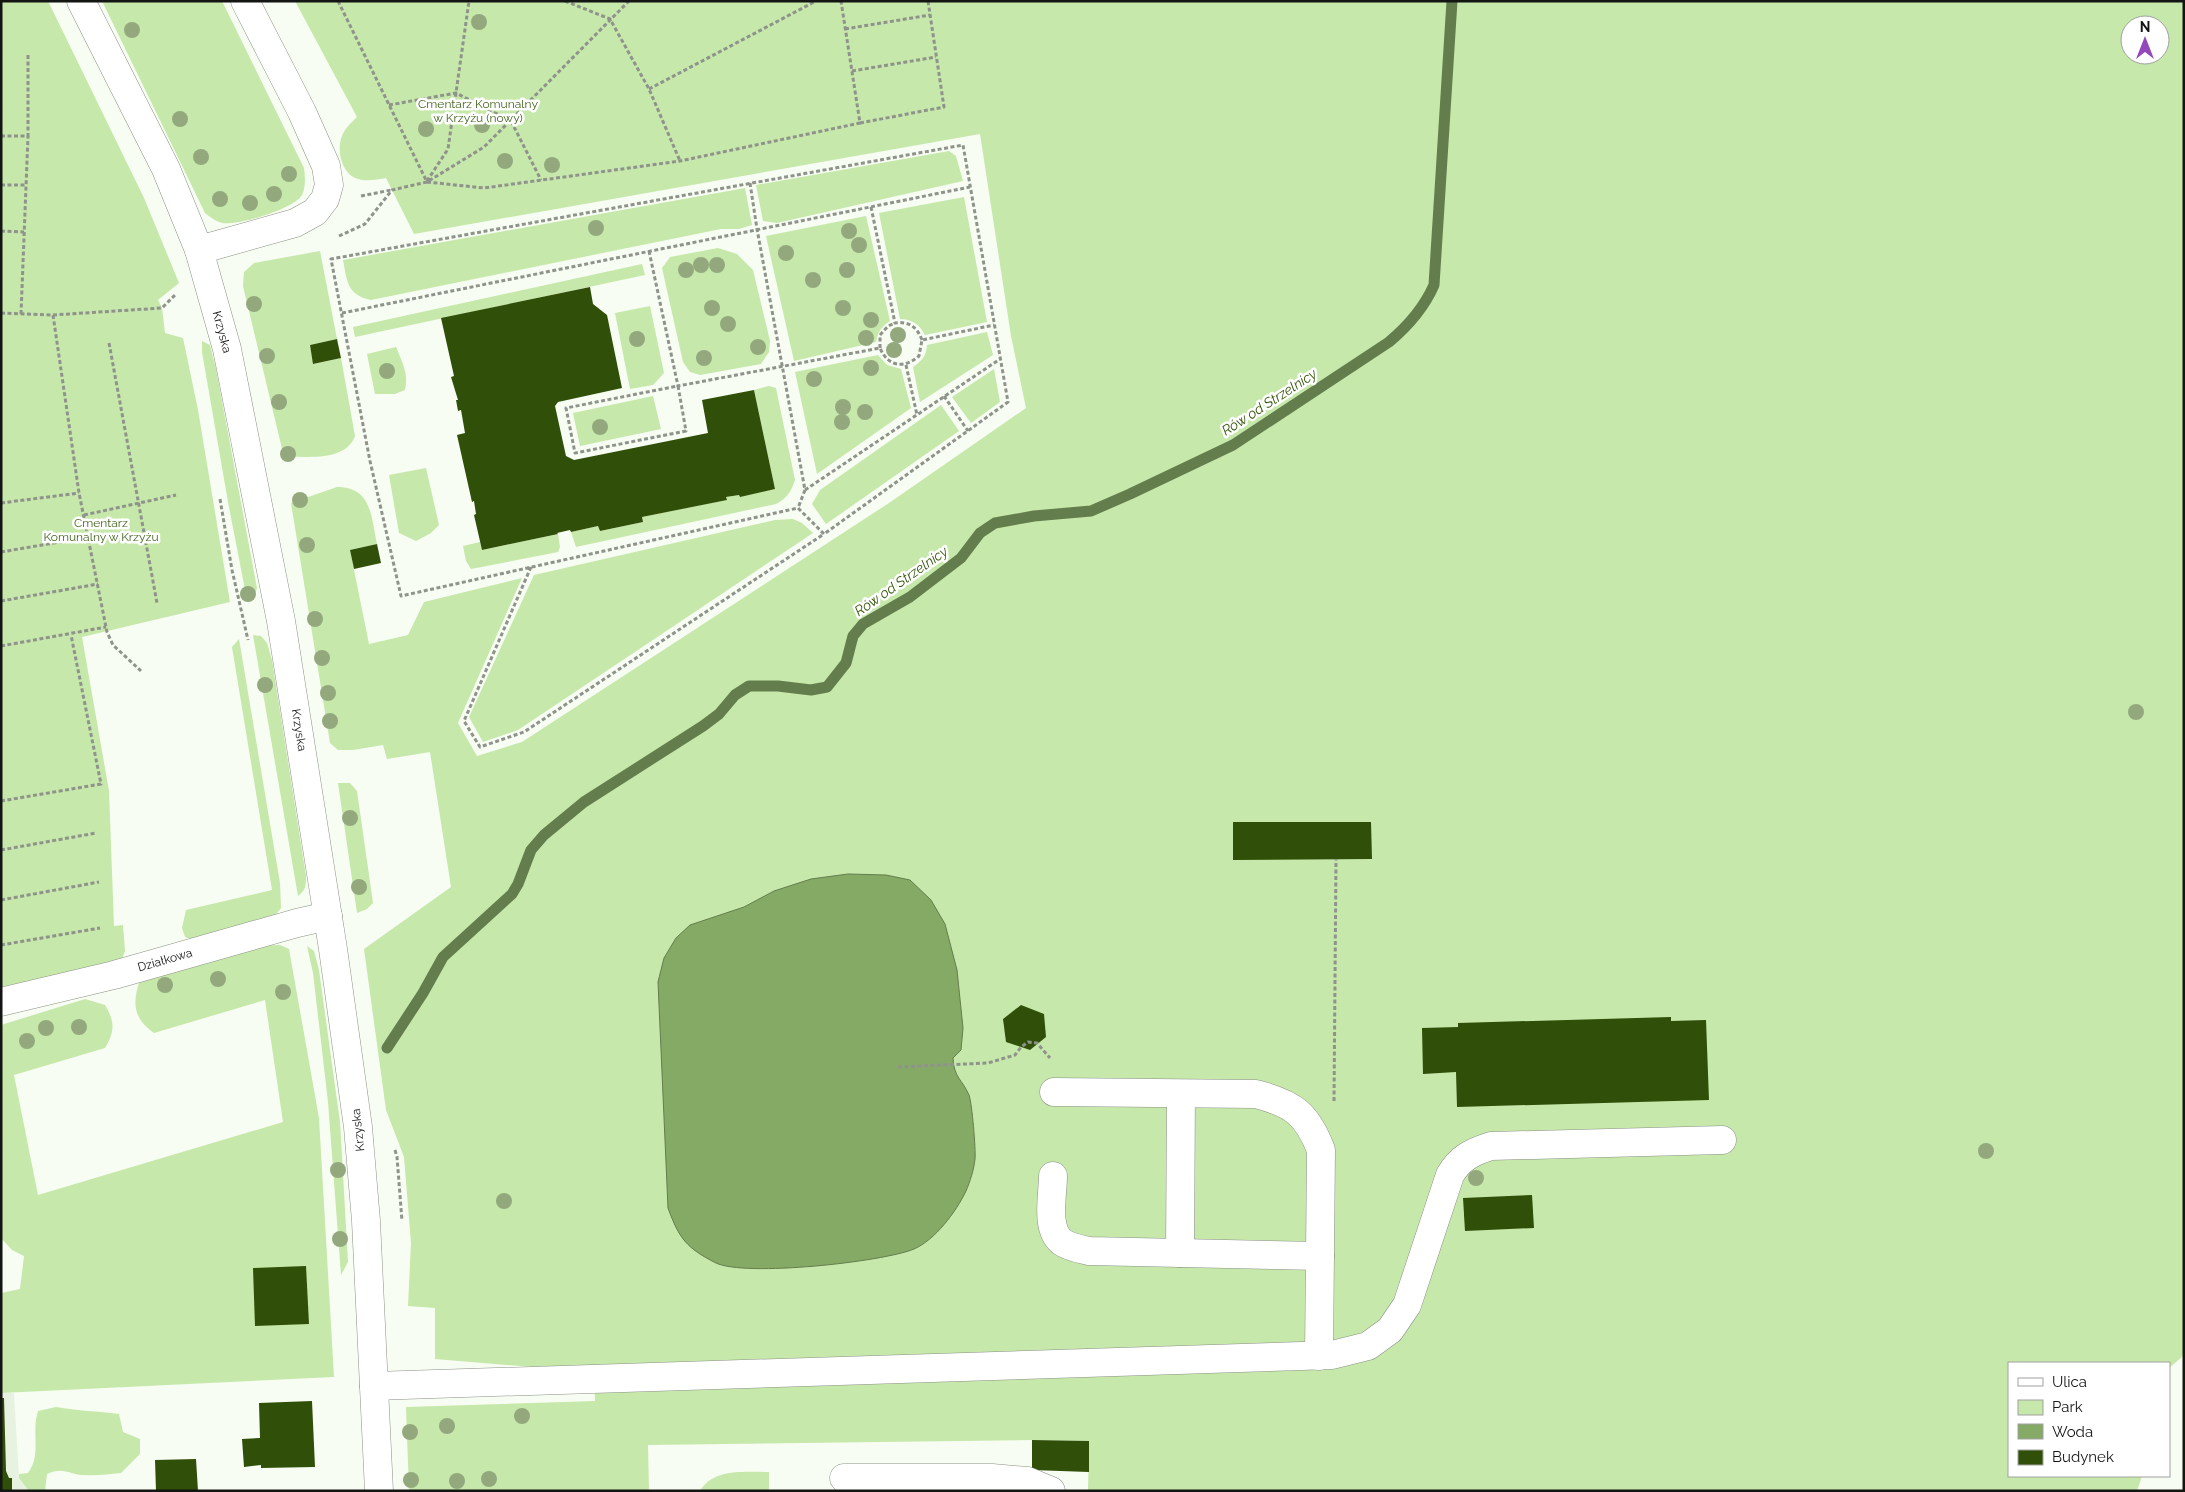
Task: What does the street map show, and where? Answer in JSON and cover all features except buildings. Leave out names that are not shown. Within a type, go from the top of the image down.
[{"type":"street","name":"Krzyska","points":[[80,1],[166,170],[199,250],[227,349],[282,621],[328,916],[358,1127],[366,1221],[379,1491]]},
{"type":"street","points":[[199,250],[295,223],[315,212],[325,199],[330,185],[326,166],[314,139],[245,1]]},
{"type":"street","name":"Działkowa","points":[[1,1002],[114,974],[328,916]]},
{"type":"street","points":[[1054,1092],[1256,1094],[1281,1100],[1302,1115],[1314,1132],[1321,1150],[1319,1356]]},
{"type":"street","points":[[1180,1253],[1181,1094]]},
{"type":"street","points":[[374,1386],[1332,1355],[1368,1346],[1390,1330],[1407,1305],[1450,1175],[1457,1163],[1472,1152],[1491,1146],[1722,1140]]},
{"type":"street","points":[[1053,1176],[1052,1224],[1055,1233],[1062,1242],[1089,1251],[1320,1256]]},
{"type":"street","points":[[844,1478],[992,1478],[1027,1481],[1050,1491]]},
{"type":"path","points":[[338,1],[427,182]]},
{"type":"path","points":[[427,182],[448,149],[469,1]]},
{"type":"path","points":[[565,1],[610,19],[649,89],[680,161]]},
{"type":"path","points":[[364,224],[392,190],[427,182],[484,148],[629,1]]},
{"type":"path","points":[[649,89],[816,1]]},
{"type":"path","points":[[840,1],[860,123]]},
{"type":"path","points":[[427,182],[484,188],[680,161],[944,106],[928,1]]},
{"type":"path","points":[[845,29],[930,16]]},
{"type":"path","points":[[21,314],[28,136],[28,53]]},
{"type":"path","points":[[852,71],[936,57]]},
{"type":"path","points":[[389,105],[456,93],[511,121],[541,180]]},
{"type":"path","points":[[1,136],[28,136]]},
{"type":"path","points":[[532,567],[464,721],[480,747],[524,732],[824,534],[1008,402],[963,145],[332,259],[370,461],[401,596],[798,508]]},
{"type":"path","points":[[750,183],[805,490],[798,508]]},
{"type":"path","points":[[1,185],[26,185]]},
{"type":"path","points":[[342,313],[970,187]]},
{"type":"path","points":[[871,207],[895,323]]},
{"type":"path","points":[[1,231],[24,232]]},
{"type":"path","points":[[649,251],[678,386],[686,431],[575,453],[566,408],[678,386],[782,368],[880,348]]},
{"type":"path","points":[[1,313],[53,315],[162,308],[180,290]]},
{"type":"path","points":[[53,315],[80,494],[107,627],[113,645],[141,671]]},
{"type":"path","points":[[904,322],[912,325],[917,329],[922,340],[919,356],[906,365],[887,361],[880,348],[880,335],[888,326],[895,323],[904,322]]},
{"type":"path","points":[[922,340],[994,325]]},
{"type":"path","points":[[109,343],[157,603]]},
{"type":"path","points":[[805,490],[1000,359]]},
{"type":"path","points":[[906,365],[917,415]]},
{"type":"path","points":[[944,396],[968,430]]},
{"type":"path","points":[[219,492],[232,570],[249,647]]},
{"type":"path","points":[[1,503],[80,494]]},
{"type":"path","points":[[84,515],[176,495]]},
{"type":"path","points":[[798,508],[824,534]]},
{"type":"path","points":[[1,552],[88,538]]},
{"type":"path","points":[[1,601],[98,584]]},
{"type":"path","points":[[1,646],[71,635],[107,627]]},
{"type":"path","points":[[1,801],[101,784],[71,635]]},
{"type":"path","points":[[1,850],[96,833]]},
{"type":"path","points":[[1,900],[99,882]]},
{"type":"path","points":[[1,945],[100,928]]},
{"type":"path","points":[[898,1067],[988,1063],[1015,1055],[1020,1047],[1028,1042],[1038,1043]]},
{"type":"shaded area","points":[[1,1393],[14,1393],[19,1478],[29,1491],[1,1491]]},
{"type":"green space","name":"Cmentarz Komunalny w Krzyżu","points":[[1,1],[48,1],[144,198],[179,283],[158,300],[162,308],[165,333],[183,338],[198,410],[230,602],[82,637],[109,791],[114,926],[123,925],[125,951],[122,959],[1,988]]},
{"type":"green space","points":[[102,1],[222,1],[304,168],[305,178],[302,195],[288,206],[277,211],[240,222],[222,223],[205,213]]},
{"type":"green space","name":"Cmentarz Komunalny w Krzyżu (nowy)","points":[[295,1],[2184,1],[2184,1351],[2182,1357],[2170,1367],[2170,1362],[2008,1362],[2008,1477],[2142,1477],[2137,1491],[1088,1491],[1089,1441],[1032,1440],[648,1445],[649,1491],[409,1491],[406,1407],[595,1401],[594,1372],[435,1359],[435,1308],[408,1306],[411,1243],[404,1157],[386,1110],[364,949],[451,887],[430,752],[387,759],[383,745],[353,750],[338,750],[330,743],[291,503],[337,487],[349,488],[357,492],[368,505],[377,544],[350,550],[369,644],[408,635],[424,602],[522,578],[458,723],[477,756],[522,742],[889,503],[1026,408],[1011,336],[980,134],[414,234],[386,178],[361,180],[352,177],[344,167],[340,155],[340,142],[345,130],[357,117]]},
{"type":"green space","points":[[949,151],[956,156],[963,181],[777,223],[763,221],[756,185]]},
{"type":"green space","points":[[745,188],[752,225],[739,229],[721,229],[371,300],[357,295],[347,281],[343,260]]},
{"type":"green space","points":[[964,197],[987,322],[925,335],[915,323],[900,319],[879,213]]},
{"type":"green space","points":[[866,216],[890,321],[880,330],[876,342],[794,361],[766,236]]},
{"type":"green space","points":[[718,248],[737,254],[753,270],[770,341],[769,352],[761,364],[700,375],[690,372],[683,362],[662,268],[670,257]]},
{"type":"green space","points":[[320,251],[337,339],[310,345],[314,364],[341,358],[355,436],[343,450],[334,454],[314,457],[284,457],[243,286],[244,272],[254,263]]},
{"type":"green space","points":[[642,264],[645,275],[355,337],[353,327]]},
{"type":"green space","points":[[650,306],[664,373],[653,385],[630,389],[615,313]]},
{"type":"green space","points":[[987,332],[993,355],[920,402],[913,367],[923,358],[927,345]]},
{"type":"green space","points":[[202,341],[210,345],[216,369],[257,588],[254,597],[247,600],[228,502],[202,352]]},
{"type":"green space","points":[[396,347],[403,363],[406,379],[405,390],[395,394],[375,394],[367,354]]},
{"type":"green space","points":[[878,355],[887,365],[901,369],[911,408],[817,474],[795,372]]},
{"type":"green space","points":[[994,369],[1000,402],[971,423],[952,397]]},
{"type":"green space","points":[[769,386],[776,388],[795,480],[786,497],[776,504],[576,547],[571,532],[598,526],[600,531],[643,522],[642,517],[726,500],[726,497],[775,489],[754,390]]},
{"type":"green space","points":[[653,396],[661,429],[580,446],[573,413]]},
{"type":"green space","points":[[941,405],[959,431],[826,524],[812,504],[820,490]]},
{"type":"green space","points":[[426,468],[439,525],[431,533],[416,541],[399,533],[389,475]]},
{"type":"green space","points":[[793,519],[802,523],[813,533],[518,730],[483,742],[469,717],[534,575],[775,520]]},
{"type":"green space","points":[[558,534],[560,547],[558,552],[471,569],[466,561],[463,546],[480,542],[482,550]]},
{"type":"green space","points":[[253,635],[261,636],[267,643],[272,660],[306,876],[303,892],[298,896]]},
{"type":"green space","points":[[239,639],[280,883],[281,908],[273,918],[193,940],[185,937],[182,928],[186,910],[272,890],[232,647]]},
{"type":"green space","points":[[338,783],[350,783],[357,791],[373,903],[367,909],[357,913]]},
{"type":"green space","points":[[280,945],[289,949],[319,1118],[334,1377],[1,1393],[1,1293],[20,1289],[24,1256],[12,1250],[1,1238],[1,1025],[85,999],[105,1005],[111,1016],[112,1031],[105,1048],[14,1075],[38,1195],[283,1122],[265,1000],[154,1033],[138,1016],[135,1003],[140,980],[254,946]]},
{"type":"green space","points":[[307,946],[314,951],[319,970],[340,1122],[348,1262],[341,1275],[328,1102],[313,973]]},
{"type":"green space","points":[[56,1407],[119,1414],[123,1432],[140,1439],[140,1454],[121,1473],[80,1475],[58,1471],[47,1474],[45,1491],[29,1491],[19,1478],[19,1474],[28,1473],[32,1466],[38,1411]]},
{"type":"green space","points":[[740,1472],[769,1472],[769,1491],[700,1491],[713,1478],[721,1475]]},
{"type":"water","points":[[848,874],[886,875],[910,880],[931,900],[945,924],[957,970],[963,1028],[961,1050],[953,1058],[954,1065],[969,1095],[974,1127],[975,1159],[970,1180],[962,1199],[951,1216],[930,1239],[914,1249],[874,1259],[814,1266],[755,1269],[732,1267],[716,1263],[697,1252],[685,1241],[680,1235],[668,1208],[658,982],[664,958],[676,938],[690,925],[744,907],[774,891],[811,879]]},
{"type":"waterway","name":"Rów od Strzelnicy","points":[[387,1048],[423,993],[443,957],[512,894],[518,884],[531,850],[544,835],[584,802],[703,726],[719,714],[735,695],[749,686],[778,686],[811,690],[827,687],[846,663],[853,636],[863,624],[910,597],[961,558],[980,533],[995,523],[1034,516],[1091,511],[1130,494],[1233,445],[1389,342],[1403,330],[1420,309],[1434,285],[1452,1]]}]
